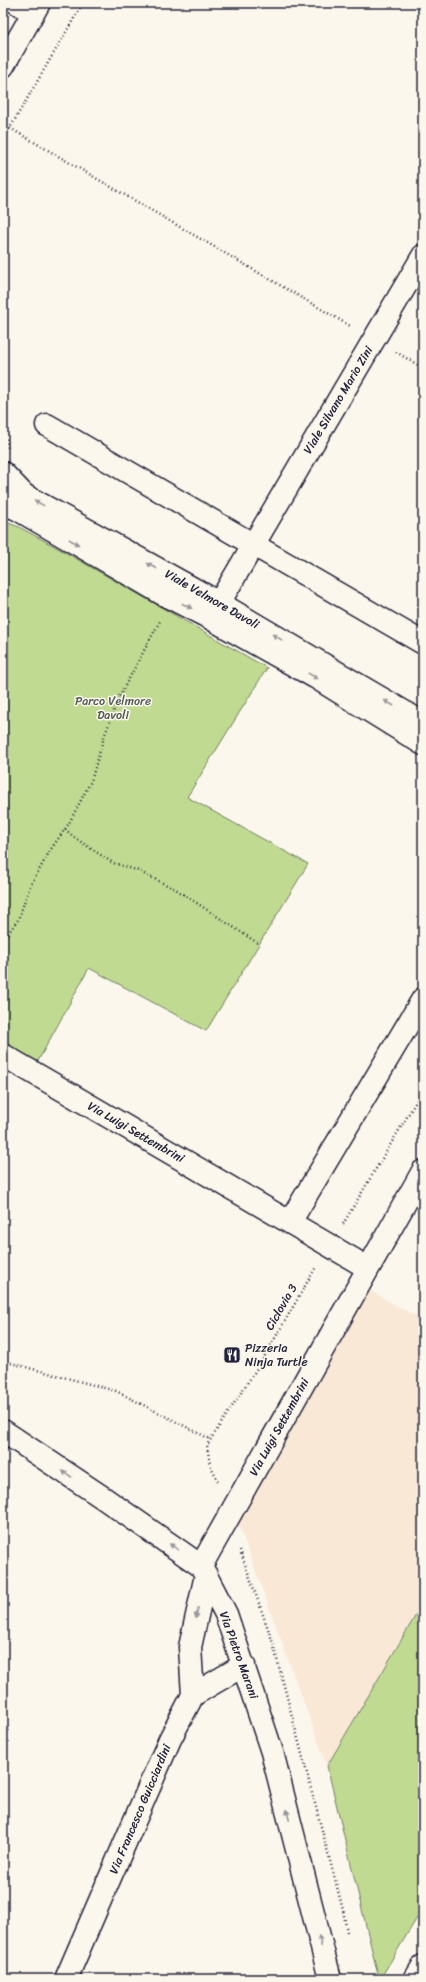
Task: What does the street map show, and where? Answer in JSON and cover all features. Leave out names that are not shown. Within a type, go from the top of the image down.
[{"type":"street","points":[[3,66],[30,6]]},
{"type":"street","name":"Viale Silvano Mario Zini","points":[[214,610],[423,256]]},
{"type":"street","points":[[47,424],[423,643]]},
{"type":"street","name":"Viale Velmore Davoli","points":[[3,473],[24,495],[214,610],[315,677],[423,744]]},
{"type":"street","name":"Viale Velmore Davoli","points":[[3,503],[17,509],[163,594],[214,610],[423,723]]},
{"type":"street","points":[[290,1222],[423,999]]},
{"type":"street","name":"Via Luigi Settembrini","points":[[3,1055],[290,1222],[335,1238],[368,1268]]},
{"type":"street","name":"Via Luigi Settembrini","points":[[193,1696],[190,1647],[203,1570],[368,1268],[423,1171]]},
{"type":"street","name":"Via Pietro Marani","points":[[3,1431],[203,1570],[226,1614],[272,1752],[330,1979]]},
{"type":"street","points":[[193,1696],[244,1665]]},
{"type":"street","name":"Via Francesco Guicciardini","points":[[66,1979],[170,1739],[193,1696]]},
{"type":"street","points":[[415,1979],[423,1966]]},
{"type":"path","points":[[3,140],[83,3]]},
{"type":"path","points":[[3,124],[423,368]]},
{"type":"path","points":[[3,940],[18,920],[30,886],[51,849],[65,829],[91,781],[104,737],[119,696],[162,616]]},
{"type":"path","points":[[65,829],[75,838],[113,863],[136,870],[177,890],[259,944]]},
{"type":"path","name":"Ciclovia 3","points":[[3,1361],[116,1391],[210,1439],[263,1359],[307,1281],[335,1238],[423,1090]]},
{"type":"shaded area","points":[[367,1289],[423,1320],[423,1603],[327,1766],[237,1520]]},
{"type":"green space","name":"Parco Velmore Davoli","points":[[3,521],[19,527],[63,551],[267,668],[187,797],[308,864],[206,1031],[89,968],[32,1072],[3,1055]]},
{"type":"green space","points":[[423,1603],[423,1908],[379,1979],[327,1766]]},
{"type":"place","name":"Pizzeria Ninja Turtle","points":[[232,1355]]}]
